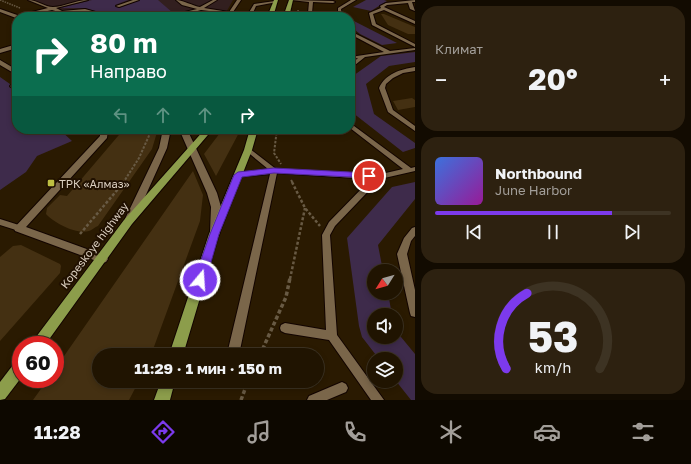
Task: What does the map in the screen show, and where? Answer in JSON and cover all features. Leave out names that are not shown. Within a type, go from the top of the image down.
[{"type":"main road","points":[[288,12],[292,0]]},
{"type":"main road","points":[[272,12],[275,1]]},
{"type":"main road","name":"Kopeskoye highway","points":[[44,336],[128,222],[205,134]]},
{"type":"main road","points":[[178,348],[214,234],[248,150],[253,134]]},
{"type":"main road","points":[[0,394],[12,378]]},
{"type":"main road","points":[[162,400],[166,388]]},
{"type":"street","points":[[0,10],[12,15]]},
{"type":"street","points":[[1,51],[12,48]]},
{"type":"street","points":[[0,62],[12,69]]},
{"type":"street","points":[[102,259],[19,228],[104,136],[104,134]]},
{"type":"street","points":[[128,222],[163,148],[166,134]]},
{"type":"street","points":[[185,134],[212,193],[216,207],[214,234]]},
{"type":"lane","points":[[30,0],[51,9],[65,12]]},
{"type":"lane","points":[[39,12],[86,0]]},
{"type":"lane","points":[[118,6],[137,0]]},
{"type":"lane","points":[[178,0],[181,4],[222,12]]},
{"type":"lane","points":[[193,12],[204,8],[215,0]]},
{"type":"lane","points":[[231,12],[238,0]]},
{"type":"lane","points":[[292,0],[333,2]]},
{"type":"lane","points":[[339,12],[339,9],[341,7],[354,0]]},
{"type":"lane","points":[[252,12],[255,5],[275,1]]},
{"type":"lane","points":[[310,12],[311,1]]},
{"type":"lane","points":[[383,9],[382,6],[386,4],[413,2],[411,8],[415,10]]},
{"type":"lane","points":[[415,23],[383,9],[371,13],[374,25],[415,48]]},
{"type":"lane","points":[[75,12],[85,10],[96,12]]},
{"type":"lane","points":[[355,35],[388,52]]},
{"type":"lane","points":[[355,57],[415,48]]},
{"type":"lane","points":[[355,63],[364,56]]},
{"type":"lane","points":[[415,74],[412,69],[398,73],[384,83],[382,88],[390,111],[415,129]]},
{"type":"lane","points":[[355,129],[412,170]]},
{"type":"lane","points":[[248,150],[274,170]]},
{"type":"lane","points":[[238,175],[274,170],[377,177],[412,170]]},
{"type":"lane","points":[[234,348],[274,170]]},
{"type":"lane","points":[[377,177],[332,224],[326,235],[332,336],[378,400]]},
{"type":"lane","points":[[0,222],[19,228]]},
{"type":"lane","points":[[415,230],[407,240],[402,254],[415,313]]},
{"type":"lane","points":[[284,328],[332,336]]},
{"type":"lane","points":[[313,400],[342,388]]},
{"type":"path","points":[[80,234],[111,199],[129,174],[146,146],[150,134]]},
{"type":"path","points":[[276,134],[274,153],[286,171],[305,208],[326,235]]},
{"type":"path","points":[[263,348],[286,297],[305,208]]},
{"type":"path","points":[[241,400],[245,388]]},
{"type":"shaded area","points":[[30,0],[233,0],[226,12],[40,11],[51,7]]},
{"type":"shaded area","points":[[381,14],[415,27],[415,34],[408,34],[388,25]]},
{"type":"shaded area","points":[[412,98],[415,100],[415,107],[398,110],[393,101]]},
{"type":"shaded area","points":[[120,134],[156,134],[152,149],[98,226],[84,232],[72,230],[46,214],[47,208],[60,195],[67,196]]},
{"type":"shaded area","points":[[219,134],[238,134],[216,176],[204,154]]},
{"type":"shaded area","points":[[193,171],[203,195],[200,221],[154,348],[92,348],[92,388],[135,388],[129,400],[33,400],[42,388],[64,388],[64,356]]},
{"type":"shaded area","points":[[21,245],[60,264],[60,273],[0,341],[0,257],[13,246]]},
{"type":"building","points":[[92,0],[128,0],[115,5],[119,8],[140,0],[158,0],[172,12],[98,12],[85,8],[60,8]]},
{"type":"building","points":[[366,0],[387,1],[371,11],[353,7]]},
{"type":"building","points":[[355,22],[397,43],[382,45],[355,30]]},
{"type":"building","points":[[415,52],[415,62],[389,66],[366,84],[374,114],[415,143],[415,148],[403,152],[355,115],[355,74],[381,56]]},
{"type":"building","points":[[0,77],[10,84],[9,87],[12,89],[12,134],[64,134],[72,141],[37,156],[26,172],[0,190]]},
{"type":"building","points":[[415,182],[415,199],[378,245],[382,264],[367,264],[367,300],[389,300],[391,308],[367,308],[367,343],[362,337],[359,326],[347,238],[392,187]]},
{"type":"building","points":[[403,339],[415,354],[415,400],[411,400],[402,388],[403,388],[403,352],[374,352],[367,344],[403,344]]},
{"type":"place","name":"ТРК «Алмаз»","points":[[51,183]]},
{"type":"route","points":[[200,280],[214,234],[238,175],[274,170],[369,176]]}]
